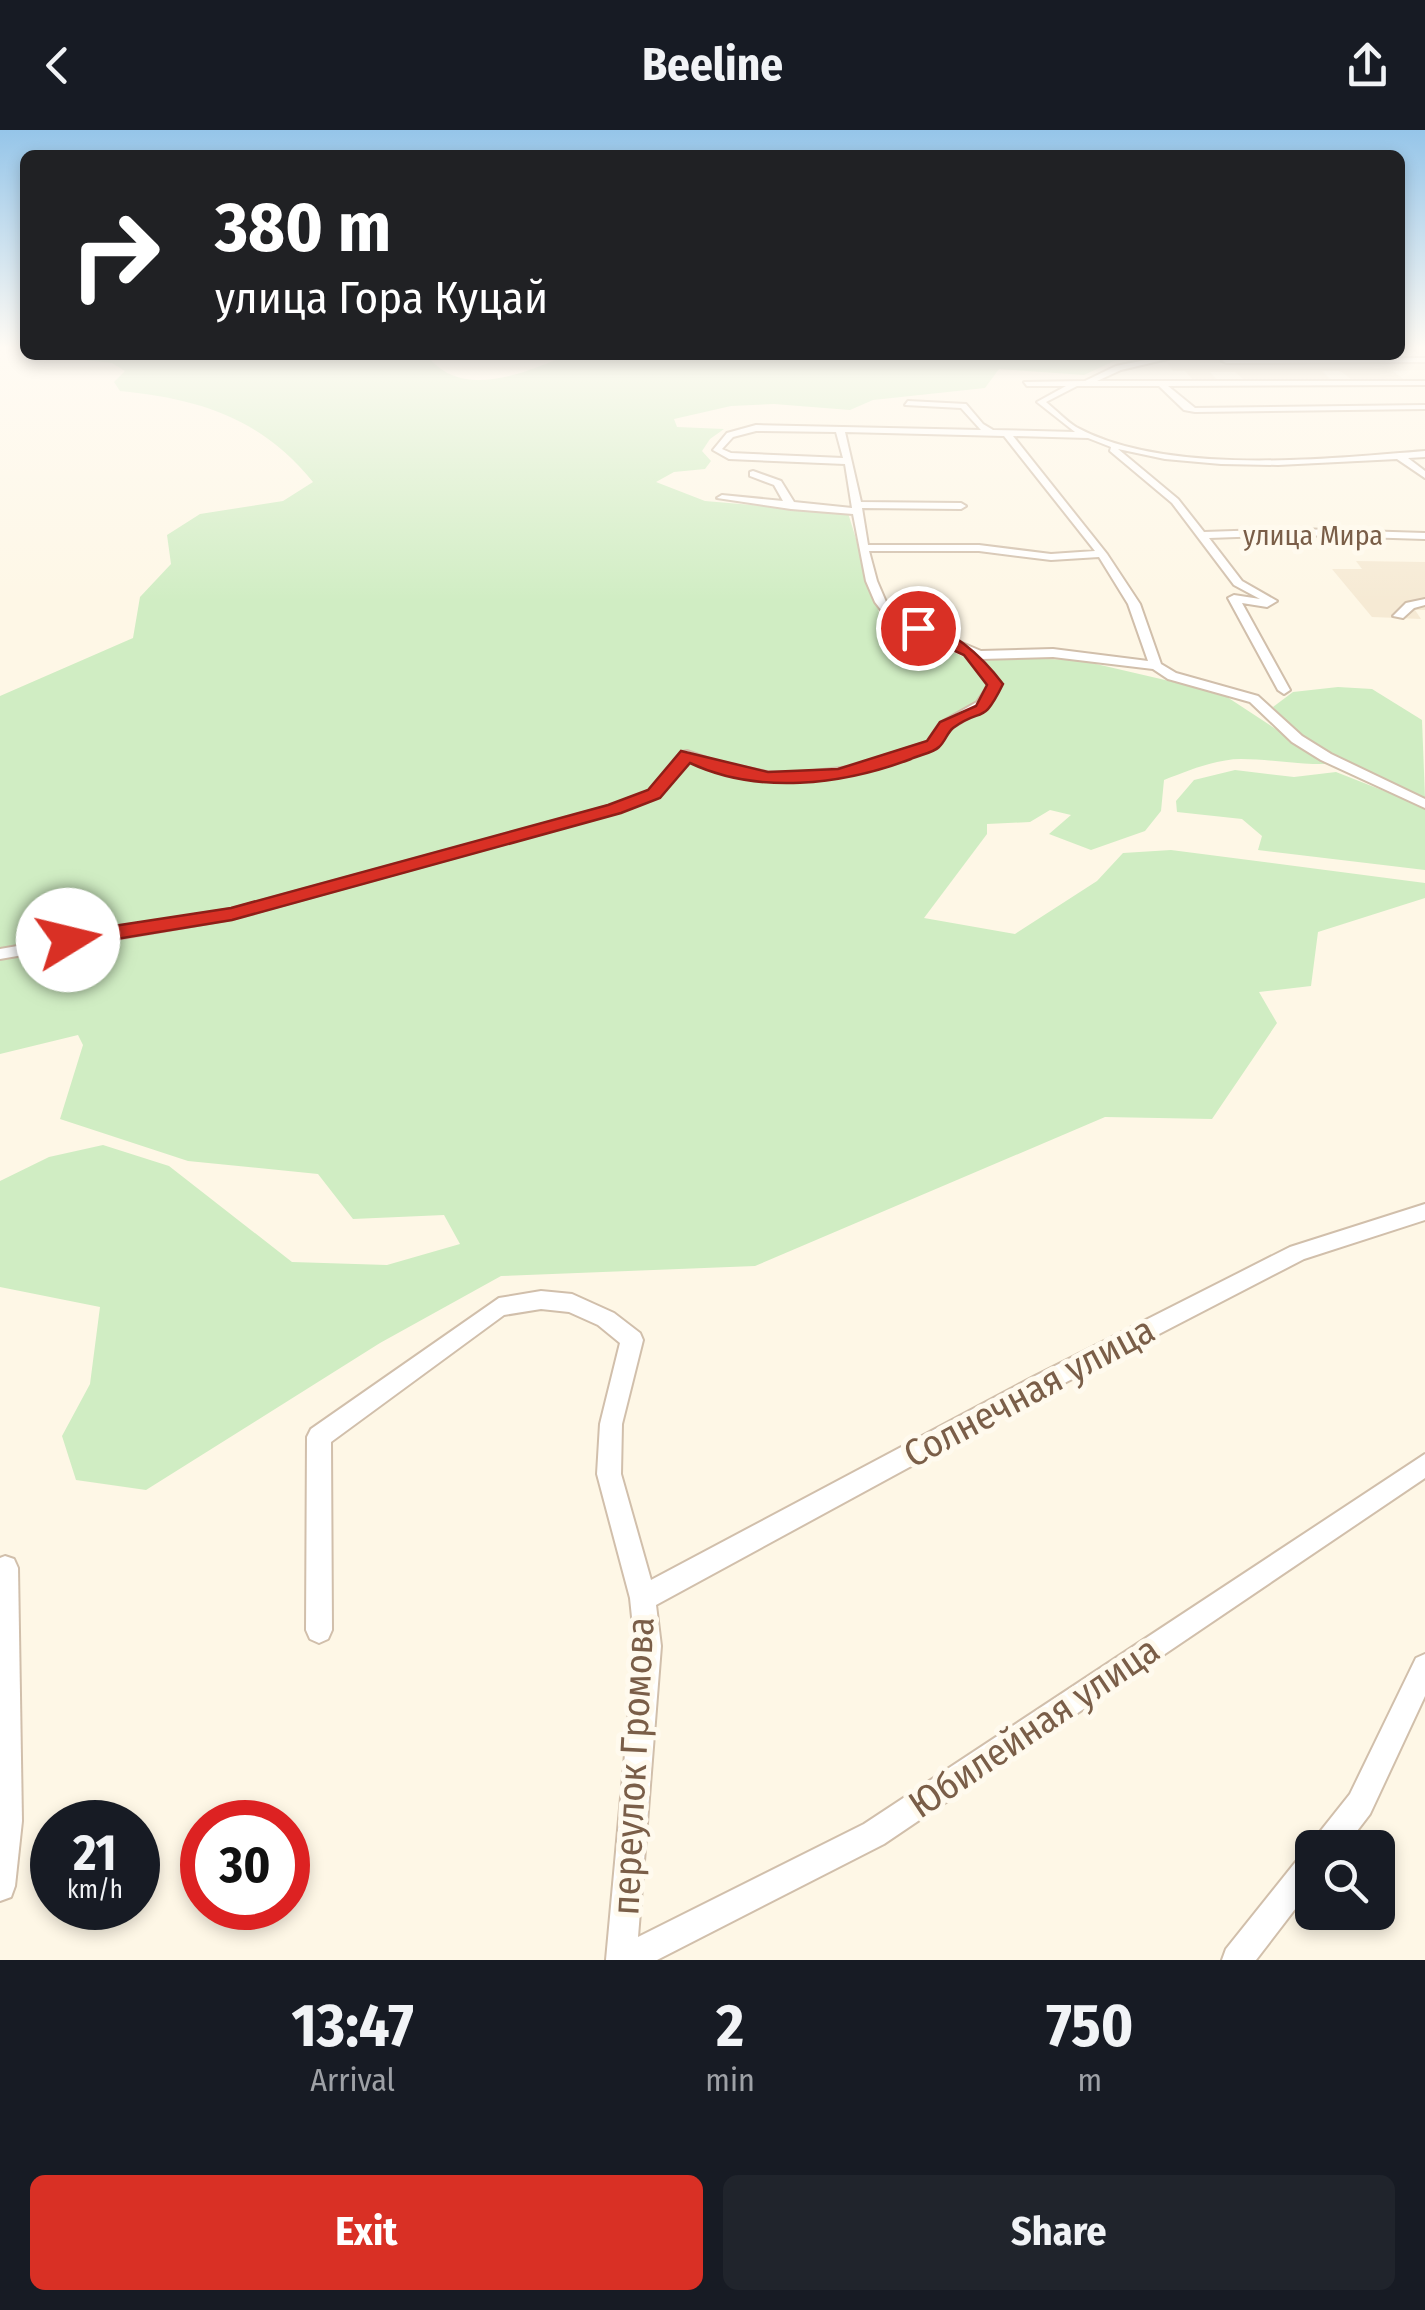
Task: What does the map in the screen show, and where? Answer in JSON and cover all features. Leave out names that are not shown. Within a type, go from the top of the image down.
[{"type":"street","points":[[738,431],[721,442],[718,450],[729,456],[850,462]]},
{"type":"street","points":[[0,954],[232,914],[614,809],[654,794],[687,755],[714,768],[768,777],[839,775],[933,744],[946,725],[982,709],[995,684],[969,652],[884,610],[856,508],[850,462],[840,431]]},
{"type":"street","points":[[883,431],[1088,435]]},
{"type":"street","points":[[989,431],[995,435]]},
{"type":"street","points":[[1081,431],[1109,446],[1188,460],[1425,454]]},
{"type":"street","points":[[1008,435],[1102,554],[1134,604],[1156,666]]},
{"type":"street","name":"улица Мира","points":[[1109,446],[1175,502],[1238,583],[1271,602],[1234,598],[1284,690]]},
{"type":"street","points":[[1399,456],[1425,476]]},
{"type":"street","points":[[753,474],[778,483],[790,506]]},
{"type":"street","points":[[722,498],[790,506],[961,506]]},
{"type":"street","name":"улица Мира","points":[[1200,535],[1297,532],[1425,536]]},
{"type":"street","points":[[866,548],[979,548],[1052,556],[1102,554]]},
{"type":"street","points":[[1399,616],[1410,605],[1425,602]]},
{"type":"street","points":[[969,652],[1053,653],[1156,666],[1172,676],[1254,699],[1326,758],[1425,804]]},
{"type":"street","name":"Солнечная улица","points":[[643,1598],[1041,1384],[1298,1253],[1425,1212]]},
{"type":"street","name":"переулок Громова","points":[[319,1630],[319,1437],[499,1306],[541,1300],[572,1303],[606,1319],[632,1340],[611,1424],[609,1474],[643,1598],[648,1646],[623,1960]]},
{"type":"street","name":"Юбилейная улица","points":[[623,1960],[874,1834],[1425,1465]]},
{"type":"street","points":[[0,1886],[6,1568]]},
{"type":"street","points":[[1340,1830],[1360,1804],[1425,1667]]},
{"type":"street","points":[[1237,1960],[1295,1886]]},
{"type":"shaded area","points":[[1356,561],[1425,562],[1425,610],[1415,610],[1421,619],[1372,617],[1332,569],[1362,569]]},
{"type":"green space","points":[[256,431],[721,431],[702,451],[711,461],[705,469],[674,472],[656,482],[705,501],[848,513],[881,619],[964,657],[1079,660],[1221,693],[1329,764],[1241,759],[1192,769],[1164,780],[1161,811],[1145,831],[1091,850],[1049,834],[1071,815],[1050,810],[1030,822],[987,824],[987,834],[924,918],[1015,934],[1097,881],[1123,853],[1171,850],[1425,883],[1425,898],[1318,932],[1311,986],[1259,992],[1277,1023],[1212,1119],[1105,1117],[755,1266],[501,1276],[380,1343],[146,1490],[76,1480],[62,1436],[90,1384],[100,1307],[0,1287],[0,1181],[49,1157],[103,1145],[169,1166],[292,1262],[387,1265],[460,1244],[444,1215],[353,1219],[318,1174],[188,1161],[60,1119],[83,1045],[78,1035],[0,1054],[0,696],[133,638],[140,597],[171,564],[167,535],[200,514],[283,501],[313,482]]},
{"type":"green space","points":[[1338,687],[1372,689],[1422,720],[1425,798],[1342,761],[1301,737],[1273,707],[1293,692]]},
{"type":"green space","points":[[1235,770],[1294,777],[1336,772],[1425,807],[1425,870],[1258,850],[1262,836],[1242,819],[1177,812],[1176,801],[1194,780]]},
{"type":"route","points":[[68,940],[232,914],[614,809],[654,794],[687,755],[714,768],[768,777],[839,775],[894,759],[933,744],[946,725],[982,709],[995,684],[969,652],[918,628]]}]
